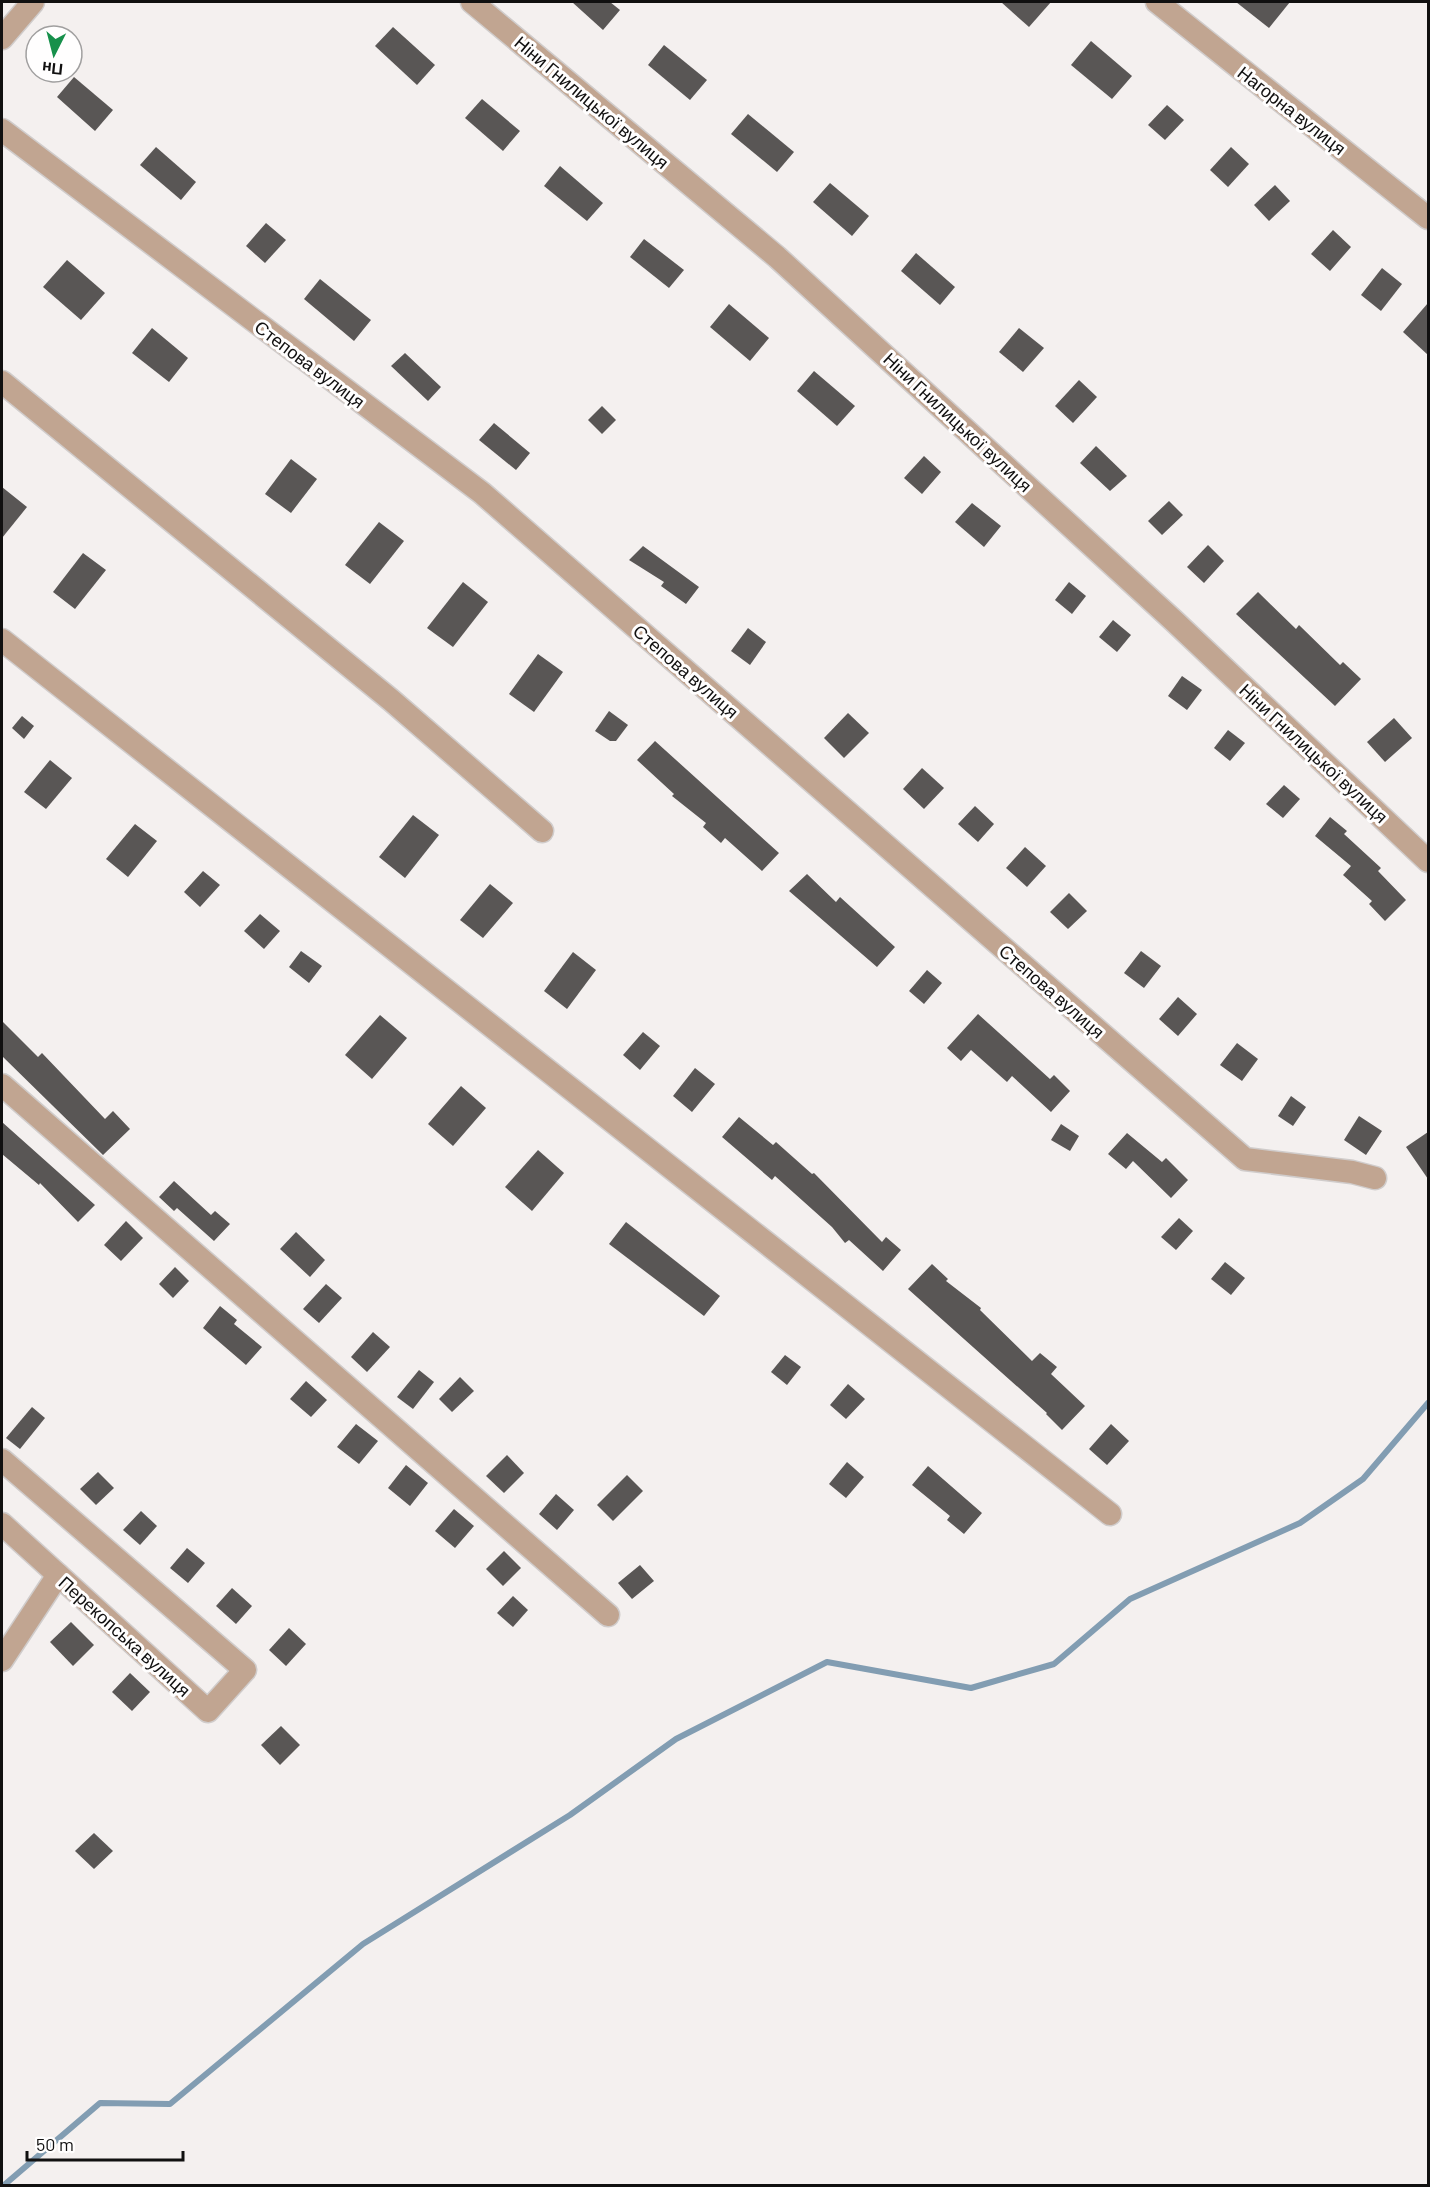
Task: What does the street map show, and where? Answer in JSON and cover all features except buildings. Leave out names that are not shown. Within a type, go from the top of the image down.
[{"type":"street","points":[[2,38],[33,2]]},
{"type":"street","name":"Ніни Гнилицької вулиця","points":[[472,2],[777,256],[1173,620],[1428,861]]},
{"type":"street","name":"Нагорна вулиця","points":[[1156,2],[1428,218]]},
{"type":"street","name":"Степова вулиця","points":[[2,130],[482,493],[1245,1159],[1352,1172],[1375,1178]]},
{"type":"street","points":[[2,382],[391,700],[542,831]]},
{"type":"street","points":[[2,640],[1110,1514]]},
{"type":"street","points":[[2,1085],[608,1615]]},
{"type":"street","name":"Перекопська вулиця","points":[[2,1460],[245,1670],[207,1711],[2,1524]]},
{"type":"street","points":[[2,1660],[58,1575]]},
{"type":"waterway","points":[[3,2186],[100,2103],[170,2104],[363,1944],[570,1815],[676,1739],[827,1662],[971,1688],[1054,1664],[1130,1599],[1300,1523],[1363,1479],[1428,1403]]}]
